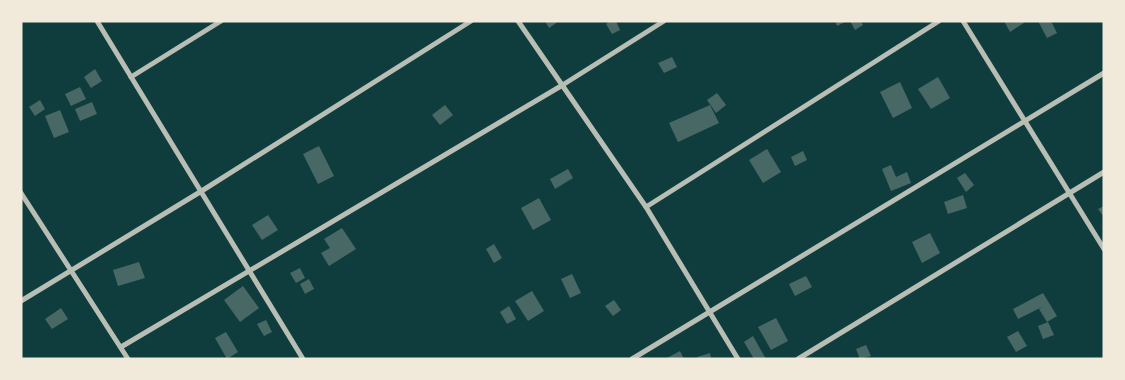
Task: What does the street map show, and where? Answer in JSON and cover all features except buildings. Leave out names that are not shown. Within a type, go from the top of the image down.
[{"type":"street","points":[[97,21],[303,359]]},
{"type":"street","points":[[131,77],[221,21]]},
{"type":"street","points":[[21,301],[200,192],[471,21]]},
{"type":"street","points":[[518,21],[646,207],[738,359]]},
{"type":"street","points":[[120,348],[561,86],[664,21]]},
{"type":"street","points":[[646,207],[939,21]]},
{"type":"street","points":[[963,21],[1104,249]]},
{"type":"street","points":[[632,359],[1104,73]]},
{"type":"street","points":[[798,359],[1104,172]]},
{"type":"street","points":[[21,193],[128,359]]}]
